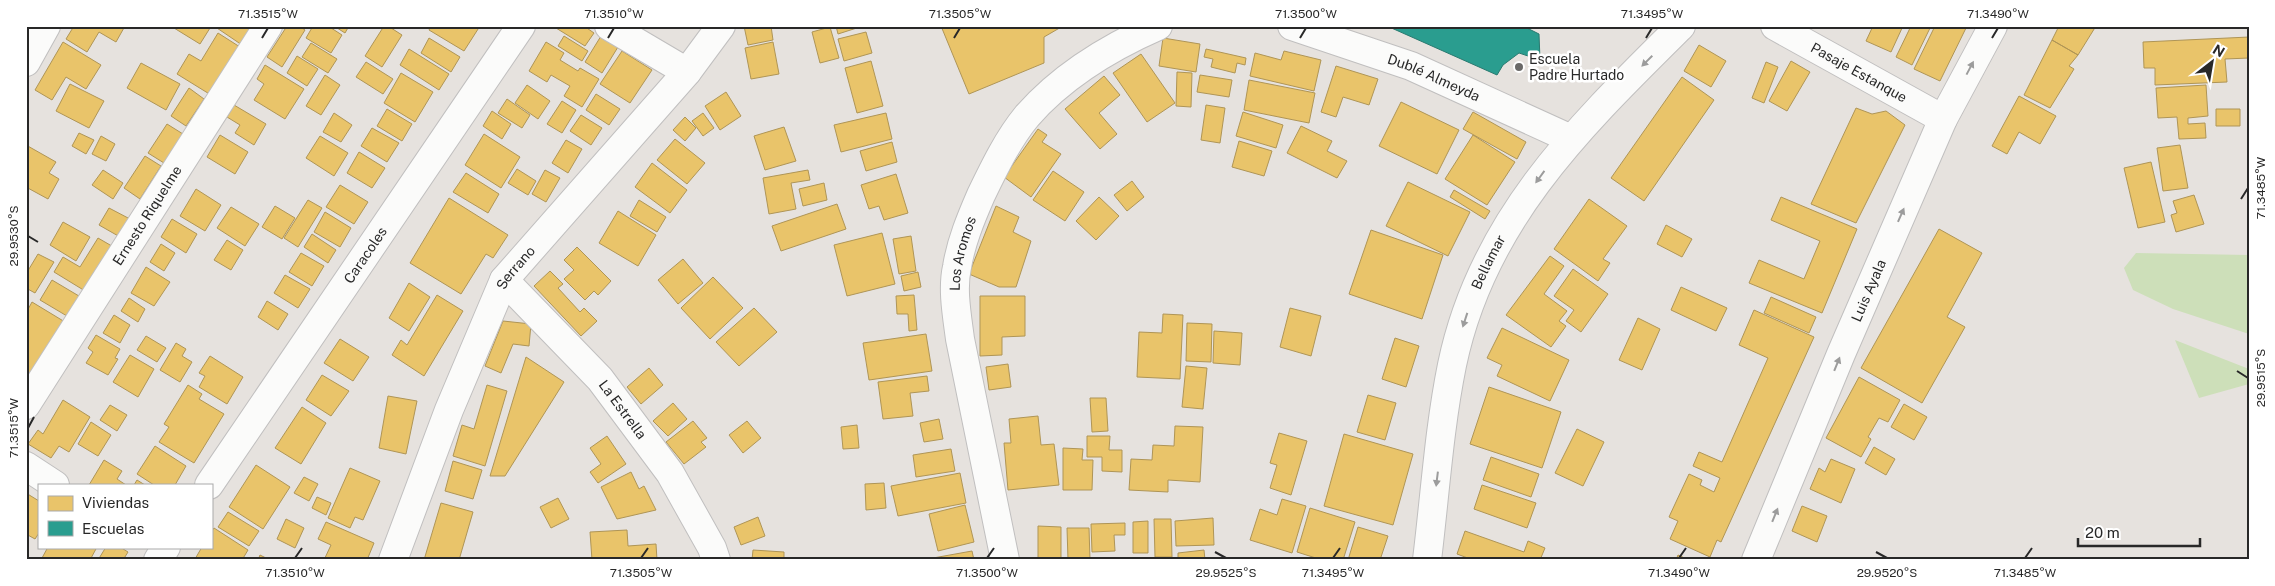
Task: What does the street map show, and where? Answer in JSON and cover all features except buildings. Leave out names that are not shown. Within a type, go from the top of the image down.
[{"type":"street","points":[[26,62],[46,26]]},
{"type":"street","name":"Ernesto Riquelme","points":[[26,405],[268,26]]},
{"type":"street","name":"Caracoles","points":[[210,484],[521,26]]},
{"type":"street","points":[[609,26],[687,72]]},
{"type":"street","name":"Serrano","points":[[393,560],[450,410],[504,280],[687,72],[721,26]]},
{"type":"street","name":"Los Aromos","points":[[1005,560],[959,330],[956,268],[965,236],[987,182],[1003,152],[1028,116],[1054,90],[1090,62],[1123,41],[1158,26]]},
{"type":"street","name":"Dublé Almeyda","points":[[1292,26],[1411,66],[1571,139]]},
{"type":"street","name":"Bellamar","points":[[1427,560],[1445,407],[1452,364],[1478,281],[1497,242],[1519,206],[1544,171],[1571,139],[1681,26]]},
{"type":"street","name":"Pasaje Estanque","points":[[1775,26],[1943,119]]},
{"type":"street","name":"Luis Ayala","points":[[1756,560],[1841,354],[1943,119],[1993,26]]},
{"type":"street","name":"La Estrella","points":[[504,280],[606,386],[670,473],[712,548],[716,560]]},
{"type":"street","points":[[26,466],[53,484]]},
{"type":"green space","points":[[2136,253],[2249,255],[2249,334],[2173,309],[2133,290],[2124,268]]},
{"type":"green space","points":[[2175,340],[2249,369],[2249,384],[2199,398]]},
{"type":"place","name":"Escuela Padre Hurtado","points":[[1519,67]]}]
